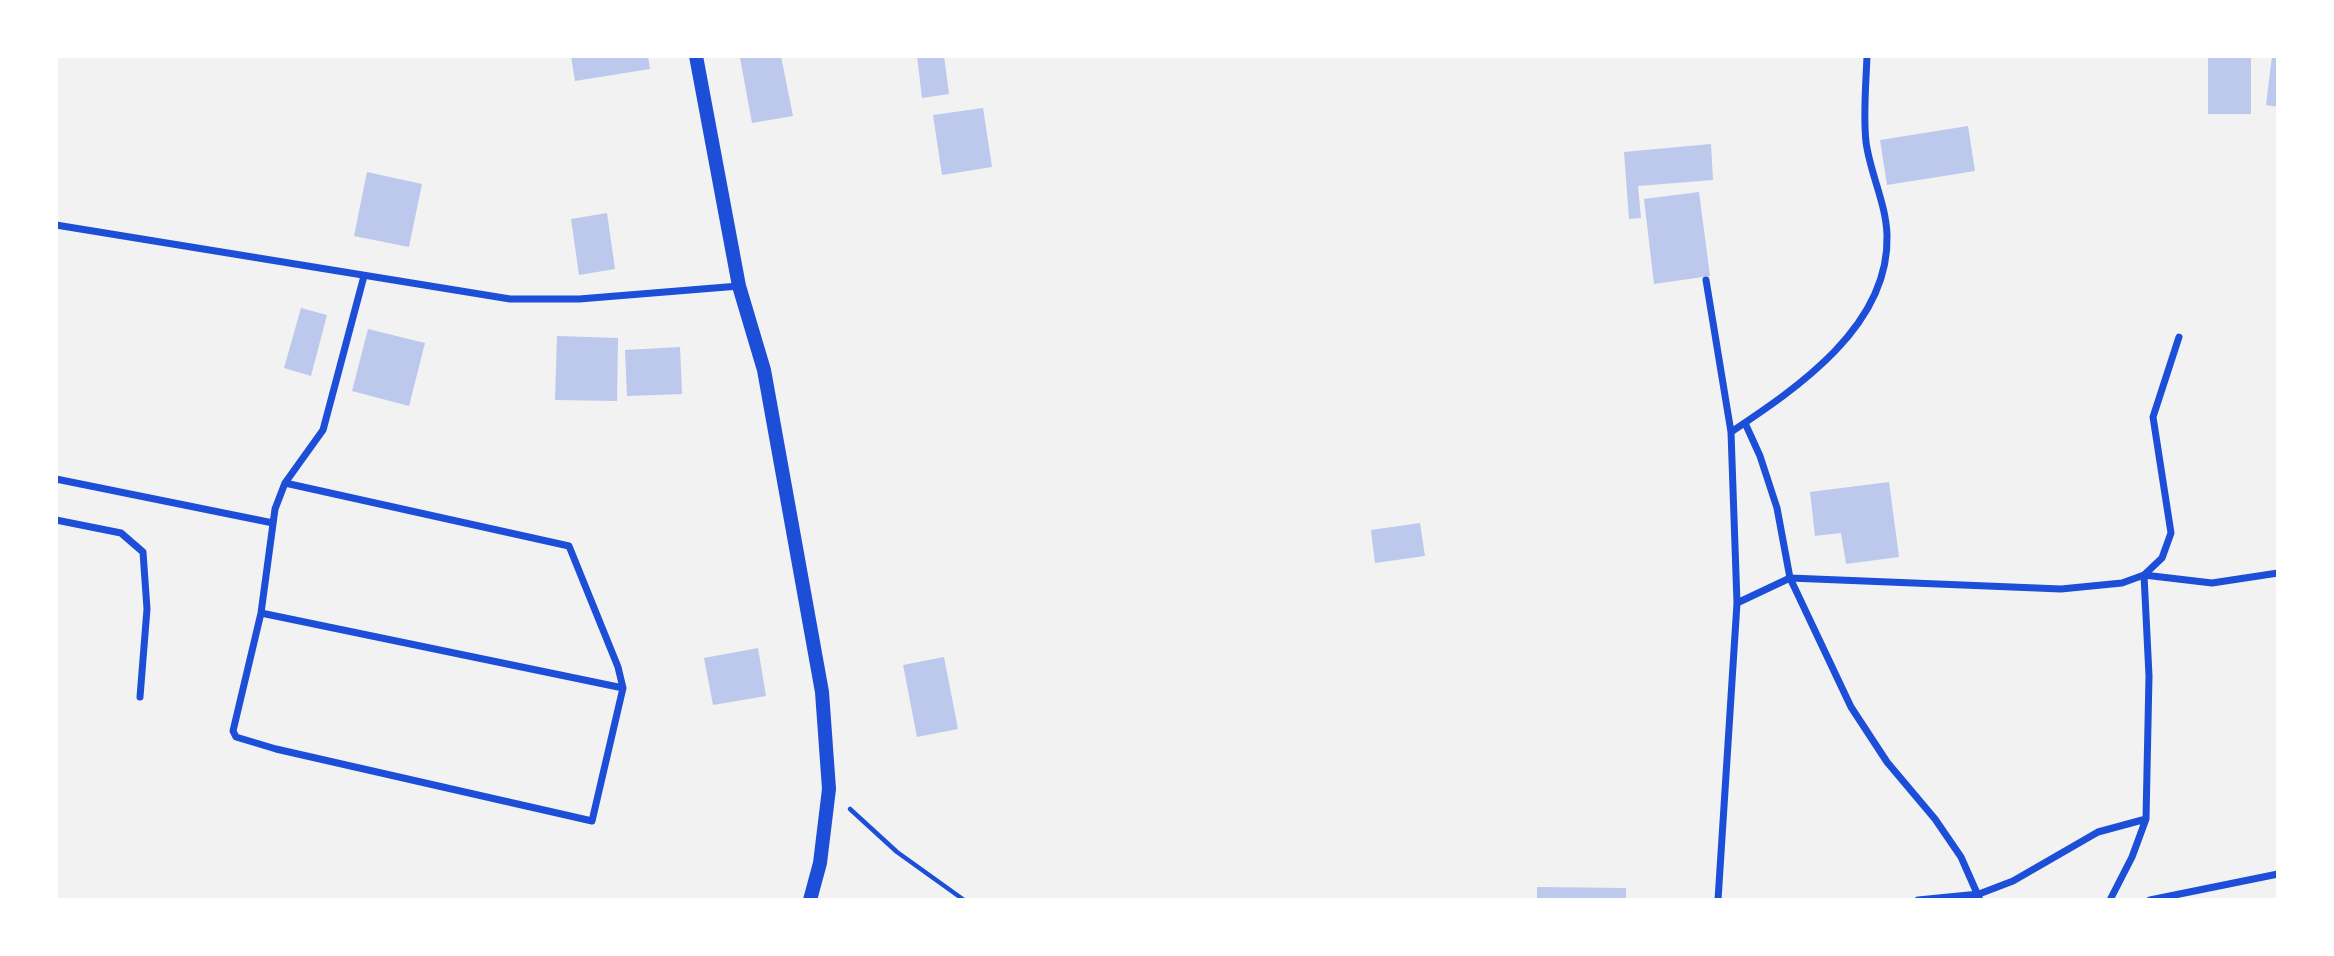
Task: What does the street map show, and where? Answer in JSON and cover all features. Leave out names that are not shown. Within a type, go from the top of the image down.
[{"type":"main road","points":[[695,56],[739,286],[764,370],[822,692],[829,789],[820,863],[810,900]]},
{"type":"street","points":[[1731,432],[1812,375],[1850,335],[1880,283],[1887,237],[1881,194],[1866,143],[1867,56]]},
{"type":"street","points":[[56,225],[510,299],[579,299],[739,286]]},
{"type":"street","points":[[285,483],[569,546],[618,667],[623,688],[592,821],[236,737],[234,724],[261,613],[273,523],[285,483],[323,430],[364,276]]},
{"type":"street","points":[[1706,280],[1731,432],[1737,603],[1717,900]]},
{"type":"street","points":[[1737,603],[1790,578],[2061,589],[2122,583],[2144,575],[2162,558],[2171,533],[2153,417],[2179,337]]},
{"type":"street","points":[[1745,422],[1760,456],[1777,508],[1790,578],[1851,707],[1887,762],[1954,847],[1980,897]]},
{"type":"street","points":[[56,479],[273,523]]},
{"type":"street","points":[[56,520],[121,533],[143,552],[147,609],[140,697]]},
{"type":"street","points":[[2144,575],[2212,583],[2278,573]]},
{"type":"street","points":[[2110,900],[2132,857],[2146,819],[2150,677],[2144,575]]},
{"type":"street","points":[[261,613],[623,688]]},
{"type":"street","points":[[1918,900],[1980,897],[2098,832],[2146,819]]},
{"type":"street","points":[[2150,900],[2278,874]]},
{"type":"path","points":[[829,789],[897,852],[964,900]]},
{"type":"building","points":[[571,56],[648,56],[650,69],[575,81]]},
{"type":"building","points":[[781,56],[793,116],[752,123],[740,58]]},
{"type":"building","points":[[917,56],[944,56],[949,94],[922,98]]},
{"type":"building","points":[[2208,56],[2251,56],[2251,114],[2208,114]]},
{"type":"building","points":[[2272,56],[2278,56],[2278,107],[2266,105]]},
{"type":"building","points":[[983,108],[992,167],[942,175],[933,115]]},
{"type":"building","points":[[1968,126],[1975,171],[1887,185],[1880,140]]},
{"type":"building","points":[[1711,144],[1713,180],[1638,186],[1641,218],[1629,219],[1624,152]]},
{"type":"building","points":[[367,172],[422,184],[409,247],[354,236]]},
{"type":"building","points":[[1699,192],[1710,276],[1654,284],[1644,199]]},
{"type":"building","points":[[607,213],[615,269],[579,275],[571,219]]},
{"type":"building","points":[[301,308],[327,315],[311,376],[284,368]]},
{"type":"building","points":[[368,329],[425,343],[409,406],[352,391]]},
{"type":"building","points":[[557,336],[618,338],[617,401],[555,400]]},
{"type":"building","points":[[680,347],[682,394],[627,396],[625,350]]},
{"type":"building","points":[[1889,482],[1899,557],[1846,564],[1841,533],[1815,536],[1810,492]]},
{"type":"building","points":[[1420,523],[1425,556],[1375,563],[1371,530]]},
{"type":"building","points":[[758,648],[766,696],[713,705],[704,658]]},
{"type":"building","points":[[944,657],[958,729],[917,737],[903,665]]},
{"type":"building","points":[[1537,887],[1626,888],[1626,900],[1537,900]]}]
